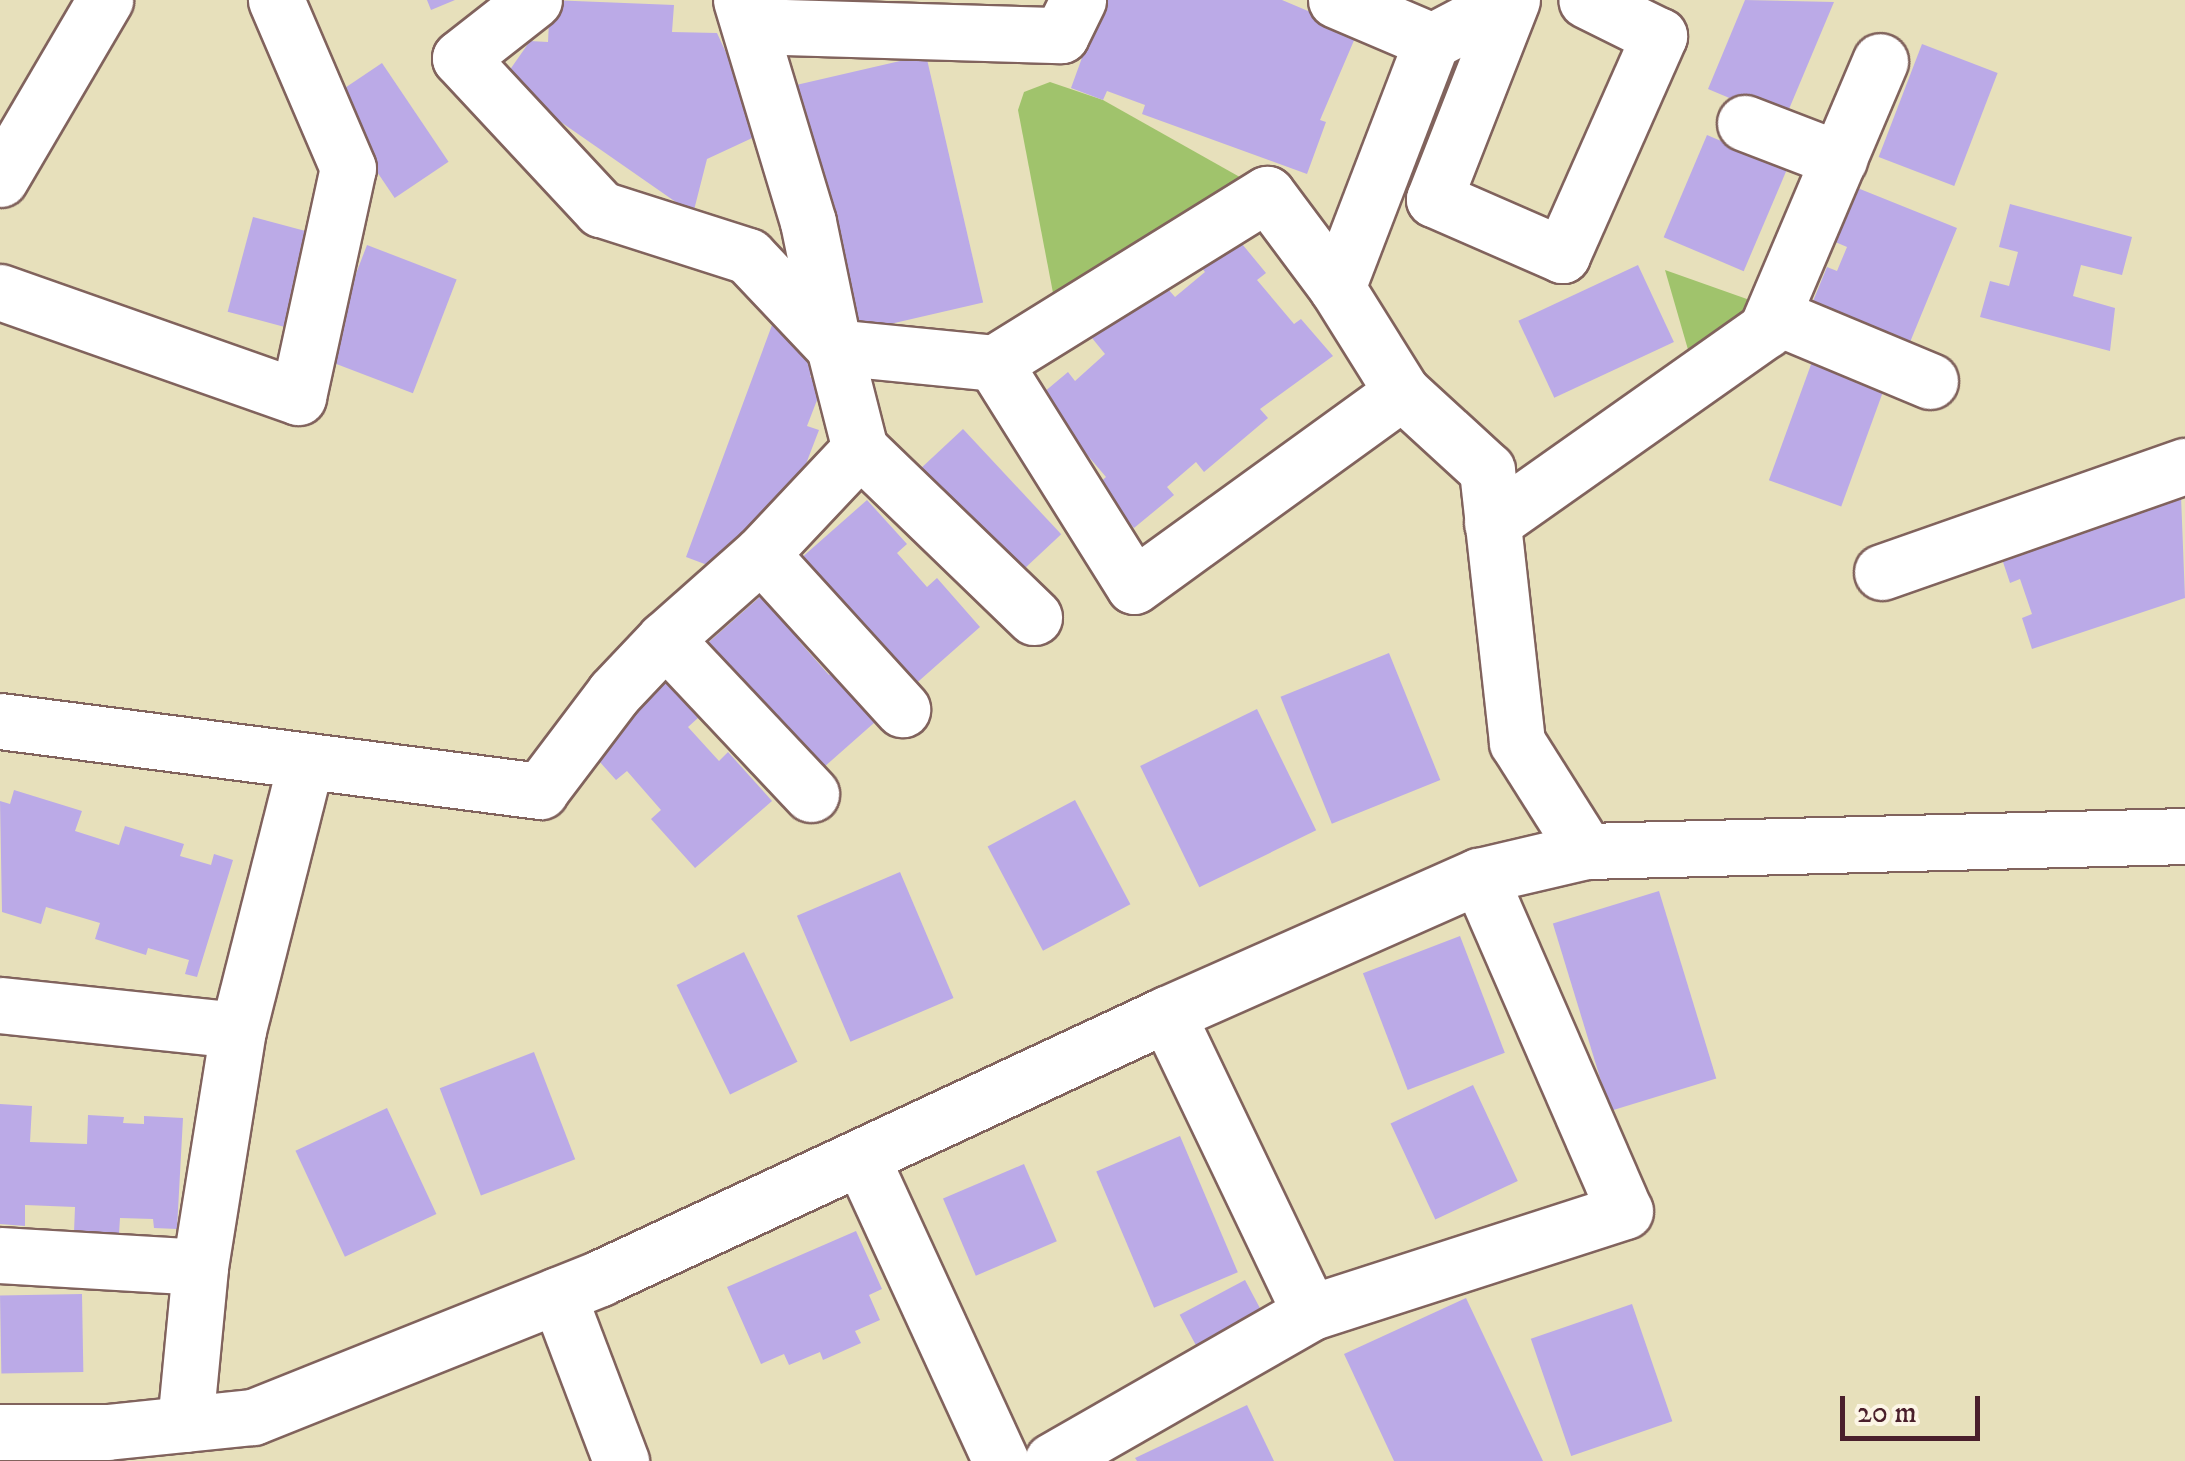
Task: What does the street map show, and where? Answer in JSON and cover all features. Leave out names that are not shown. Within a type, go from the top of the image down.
[{"type":"street","points":[[0,180],[105,0]]},
{"type":"street","points":[[0,292],[298,396],[348,168],[276,0]]},
{"type":"street","points":[[534,0],[460,58],[602,210],[748,256],[834,347],[994,363],[1267,194],[1337,288],[1402,392],[1486,470],[1517,742],[1586,851]]},
{"type":"street","points":[[1034,617],[860,449],[808,222],[746,13],[1061,35],[1078,0]]},
{"type":"street","points":[[1336,0],[1432,41]]},
{"type":"street","points":[[1337,288],[1432,41],[1511,0]]},
{"type":"street","points":[[1511,0],[1434,199],[1562,256],[1658,36],[1586,0]]},
{"type":"street","points":[[1492,523],[1766,330],[1880,61]]},
{"type":"street","points":[[1746,123],[1839,159]]},
{"type":"street","points":[[1774,316],[1930,381]]},
{"type":"street","points":[[994,363],[1134,586],[1402,392]]},
{"type":"street","points":[[0,720],[540,791],[614,693],[665,639],[761,554],[860,449]]},
{"type":"street","points":[[1882,572],[2185,466]]},
{"type":"street","points":[[761,554],[902,709]]},
{"type":"street","points":[[665,639],[811,794]]},
{"type":"street","points":[[185,1424],[200,1267],[238,1030],[306,762]]},
{"type":"street","points":[[0,1432],[108,1432],[252,1417],[558,1295],[1166,1014],[1479,876],[1586,851],[2185,836]]},
{"type":"street","points":[[1052,1461],[1310,1314],[1625,1211],[1479,876]]},
{"type":"street","points":[[0,1005],[238,1030]]},
{"type":"street","points":[[1166,1014],[1310,1314]]},
{"type":"street","points":[[861,1157],[1002,1461]]},
{"type":"street","points":[[0,1256],[200,1267]]},
{"type":"street","points":[[558,1295],[621,1461]]},
{"type":"green space","points":[[1050,82],[1103,100],[1254,185],[1058,319],[1018,110],[1024,92]]},
{"type":"green space","points":[[1665,270],[1761,304],[1689,353]]},
{"type":"building","points":[[427,0],[455,0],[431,10]]},
{"type":"building","points":[[550,0],[674,5],[672,32],[717,33],[763,133],[707,159],[693,214],[502,81],[530,41],[548,42]]},
{"type":"building","points":[[1103,0],[1282,0],[1327,19],[1364,17],[1320,120],[1326,122],[1307,174],[1142,114],[1145,105],[1107,91],[1103,100],[1071,88]]},
{"type":"building","points":[[1745,0],[1834,2],[1784,121],[1708,89]]},
{"type":"building","points":[[1922,44],[1998,73],[1954,186],[1879,157]]},
{"type":"building","points":[[926,55],[983,302],[846,334],[789,87]]},
{"type":"building","points":[[382,63],[449,162],[395,198],[328,99]]},
{"type":"building","points":[[1707,135],[1787,169],[1744,271],[1664,237]]},
{"type":"building","points":[[1855,187],[1957,228],[1908,347],[1811,306],[1827,267],[1837,271],[1847,247],[1833,241]]},
{"type":"building","points":[[2010,204],[2132,237],[2122,275],[2081,265],[2073,296],[2115,308],[2110,351],[1980,317],[1990,281],[2009,286],[2018,252],[1999,247]]},
{"type":"building","points":[[253,217],[314,233],[288,328],[228,312]]},
{"type":"building","points":[[1233,233],[1266,273],[1257,280],[1294,324],[1301,319],[1333,356],[1260,409],[1268,418],[1204,472],[1196,462],[1167,487],[1174,495],[1134,528],[1097,485],[1106,477],[1072,437],[1031,403],[1068,372],[1075,381],[1105,354],[1092,338],[1160,280],[1175,297],[1205,272],[1198,263]]},
{"type":"building","points":[[367,245],[457,279],[413,393],[323,359]]},
{"type":"building","points":[[1638,265],[1674,342],[1554,398],[1518,321]]},
{"type":"building","points":[[775,317],[810,351],[807,360],[816,363],[810,377],[824,382],[807,426],[819,430],[791,503],[718,569],[686,557]]},
{"type":"building","points":[[1813,359],[1885,385],[1841,507],[1769,480]]},
{"type":"building","points":[[963,429],[1061,534],[1010,582],[912,477]]},
{"type":"building","points":[[2181,496],[2185,598],[2032,649],[2022,618],[2032,614],[2020,579],[2010,583],[2001,556]]},
{"type":"building","points":[[867,500],[907,544],[897,553],[927,587],[937,578],[980,627],[903,695],[791,567]]},
{"type":"building","points":[[770,588],[809,632],[799,641],[829,675],[839,667],[883,715],[806,783],[693,656]]},
{"type":"building","points":[[1389,653],[1440,780],[1332,824],[1281,697]]},
{"type":"building","points":[[658,673],[698,718],[688,727],[719,761],[728,752],[772,801],[695,868],[651,819],[661,810],[627,771],[616,780],[581,741]]},
{"type":"building","points":[[1257,709],[1316,830],[1199,887],[1140,766]]},
{"type":"building","points":[[14,790],[82,811],[75,831],[119,845],[125,826],[184,844],[180,856],[211,865],[214,854],[233,860],[197,977],[185,974],[189,960],[148,948],[146,955],[95,939],[100,923],[46,907],[41,924],[2,912],[0,801],[10,804]]},
{"type":"building","points":[[1075,800],[1130,904],[1043,951],[988,846]]},
{"type":"building","points":[[900,872],[954,998],[850,1042],[797,916]]},
{"type":"building","points":[[1659,891],[1716,1078],[1610,1111],[1553,923]]},
{"type":"building","points":[[1460,936],[1505,1053],[1408,1090],[1363,973]]},
{"type":"building","points":[[744,952],[797,1062],[730,1095],[677,985]]},
{"type":"building","points":[[534,1052],[575,1159],[481,1196],[440,1088]]},
{"type":"building","points":[[1473,1085],[1518,1181],[1435,1220],[1391,1123]]},
{"type":"building","points":[[0,1104],[32,1106],[30,1142],[87,1144],[88,1115],[124,1117],[123,1123],[144,1124],[144,1116],[183,1118],[177,1229],[154,1228],[153,1219],[120,1218],[119,1234],[74,1232],[75,1207],[25,1205],[25,1226],[0,1224]]},
{"type":"building","points":[[387,1108],[436,1214],[345,1257],[295,1151]]},
{"type":"building","points":[[1180,1136],[1238,1272],[1154,1308],[1096,1172]]},
{"type":"building","points":[[1024,1164],[1057,1241],[976,1276],[943,1198]]},
{"type":"building","points":[[856,1231],[882,1289],[869,1295],[880,1320],[855,1331],[861,1343],[823,1360],[820,1352],[789,1365],[784,1354],[761,1364],[727,1287]]},
{"type":"building","points":[[1245,1280],[1270,1327],[1205,1362],[1180,1315]]},
{"type":"building","points":[[82,1294],[83,1372],[1,1373],[0,1295]]},
{"type":"building","points":[[1466,1298],[1543,1461],[1394,1461],[1344,1354]]},
{"type":"building","points":[[1632,1304],[1672,1421],[1571,1456],[1531,1339]]},
{"type":"building","points":[[1247,1405],[1274,1461],[1135,1458]]}]
